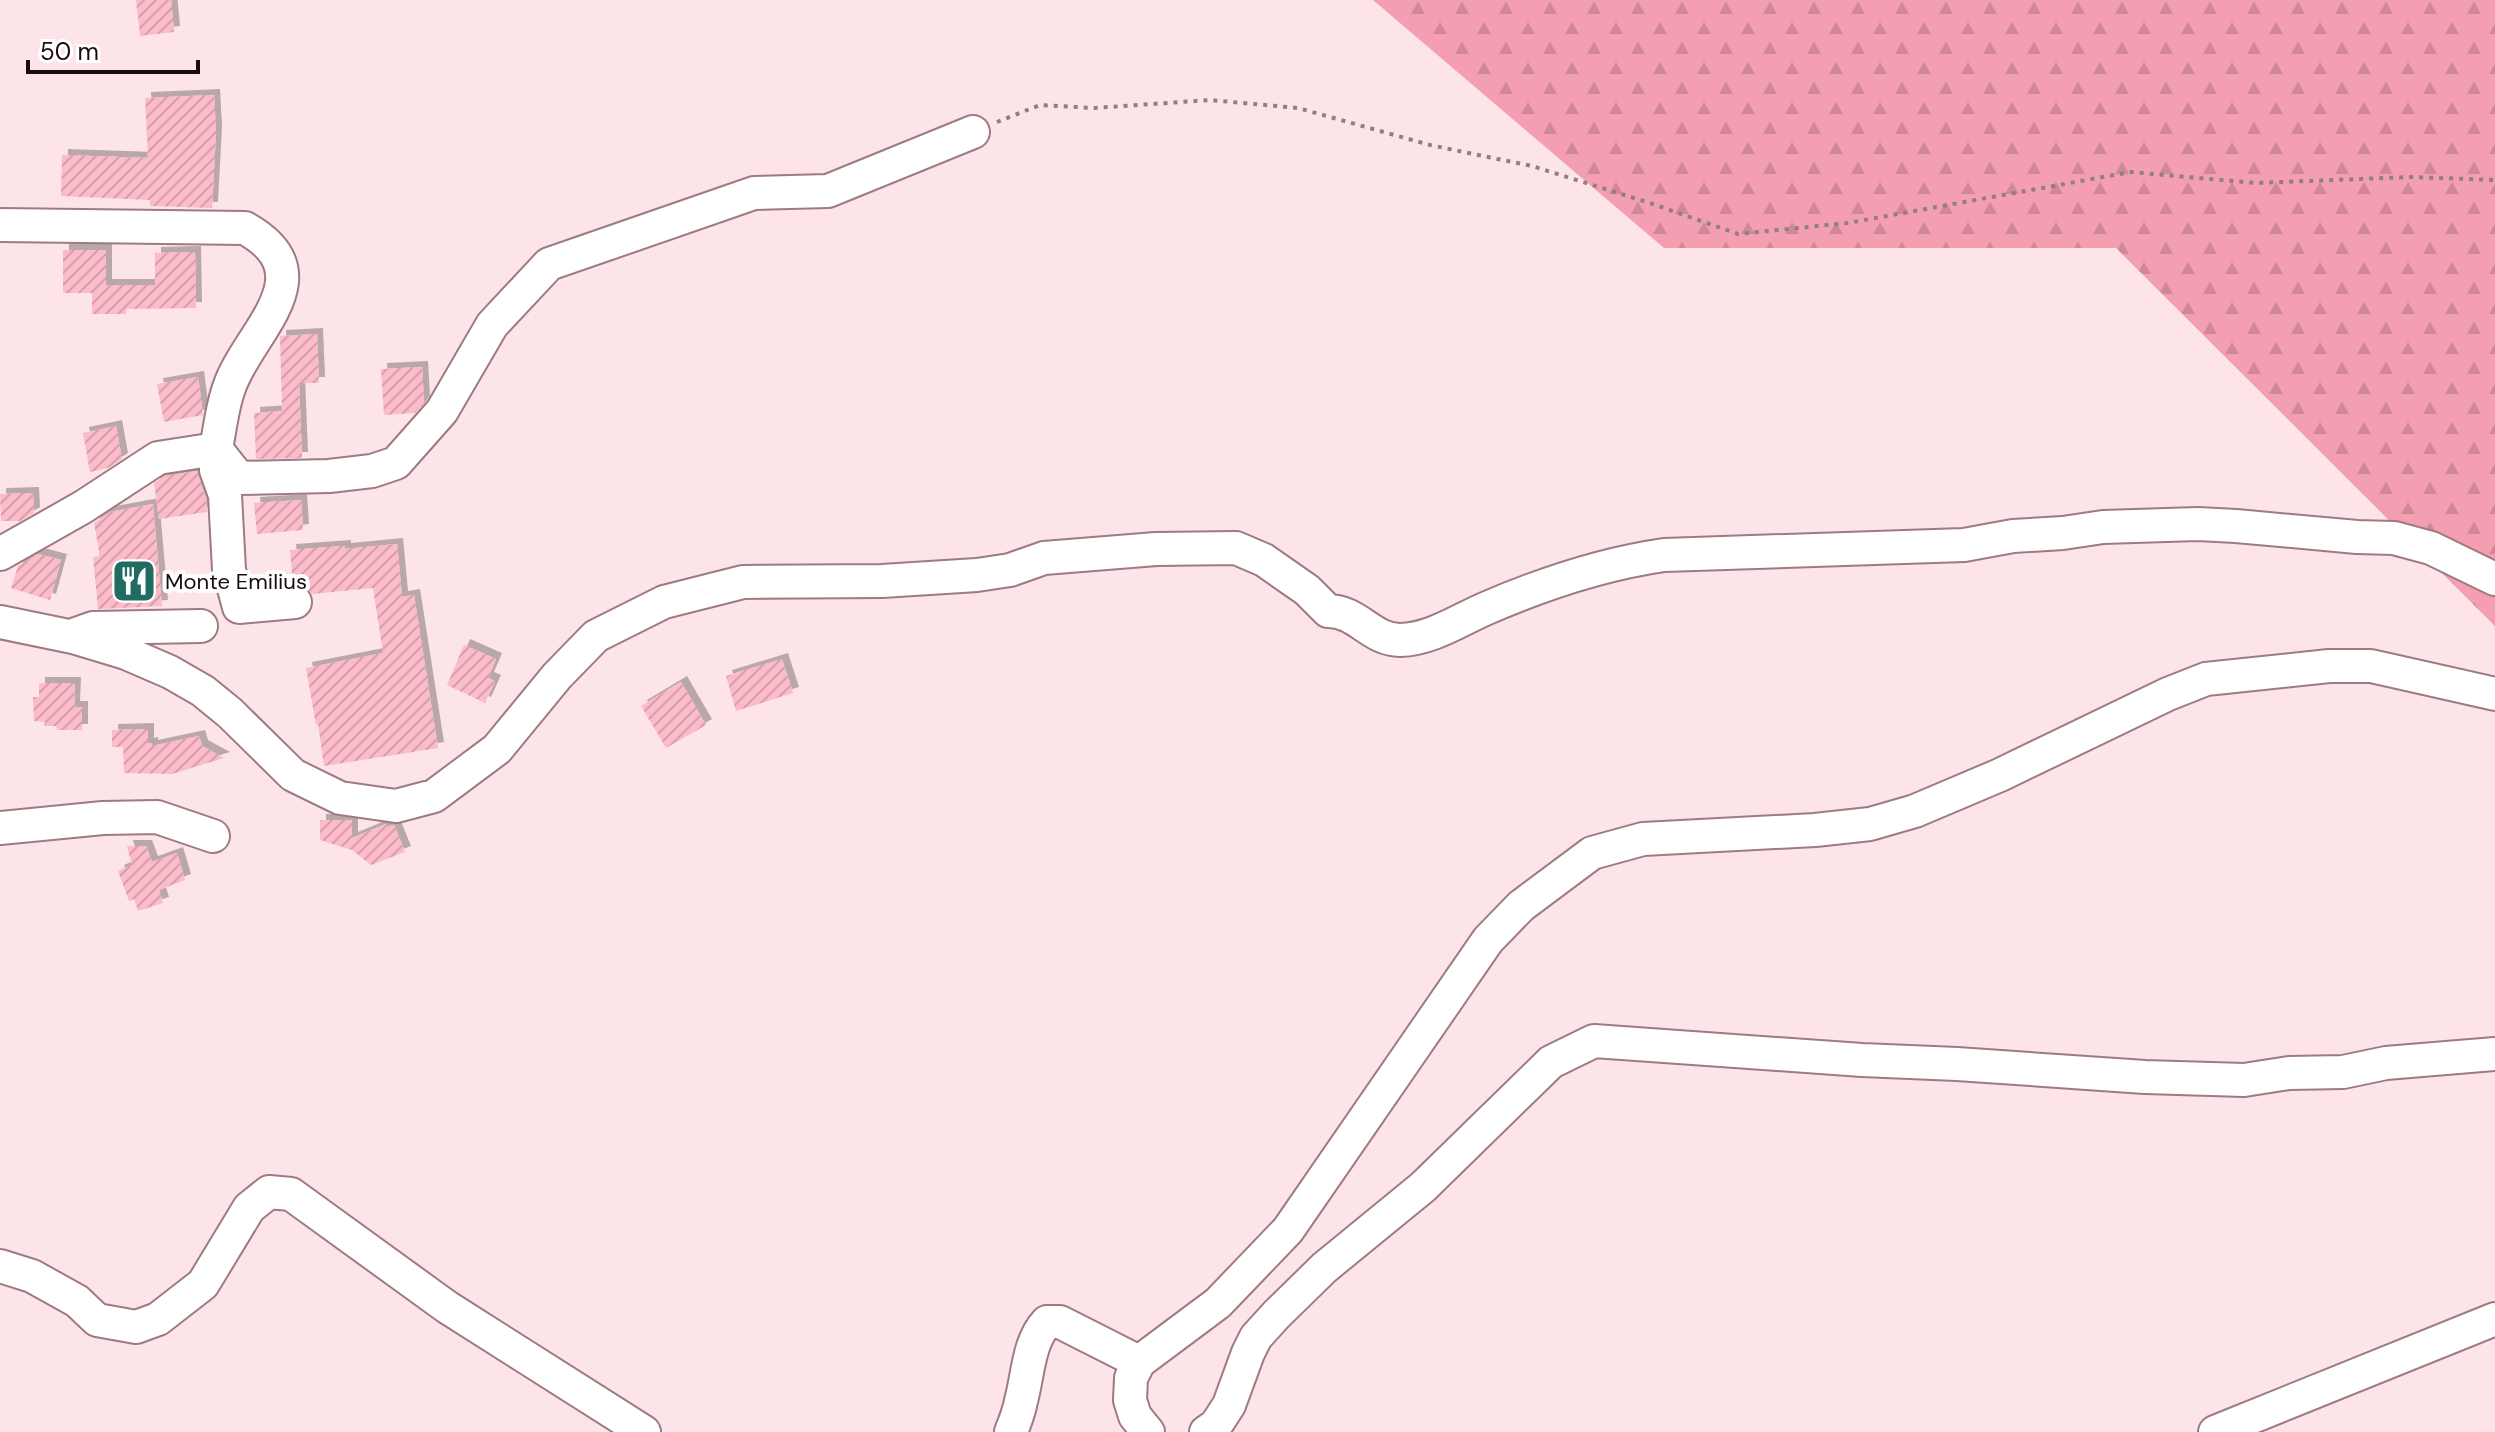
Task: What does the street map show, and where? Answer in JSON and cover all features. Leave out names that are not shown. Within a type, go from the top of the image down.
[{"type":"street","points":[[216,449],[239,478],[329,476],[372,471],[396,463],[442,411],[492,325],[549,264],[754,193],[828,191],[973,132]]},
{"type":"street","points":[[0,225],[245,228],[263,238],[276,256],[282,280],[279,300],[229,387],[216,449],[216,470],[225,495],[229,570],[239,607],[295,602]]},
{"type":"street","points":[[0,554],[83,507],[158,458],[216,449]]},
{"type":"street","points":[[0,622],[69,636],[126,653],[170,672],[203,691],[230,713],[293,775],[340,798],[396,806],[434,796],[497,749],[557,676],[596,636],[664,602],[743,582],[882,581],[977,575],[1010,570],[1044,558],[1156,549],[1236,548],[1264,560],[1307,590],[1328,611],[1343,611],[1377,634],[1397,640],[1425,637],[1548,584],[1618,562],[1664,555],[1964,545],[2013,536],[2155,524],[2211,524],[2394,538],[2431,548],[2495,579]]},
{"type":"street","points":[[69,636],[93,628],[201,626]]},
{"type":"street","points":[[1148,1432],[1135,1416],[1130,1400],[1131,1378],[1139,1362],[1218,1303],[1288,1230],[1488,940],[1521,906],[1592,853],[1643,839],[1870,824],[1915,811],[2000,775],[2168,694],[2206,679],[2329,666],[2371,666],[2495,694]]},
{"type":"street","points":[[0,828],[103,818],[157,817],[213,836]]},
{"type":"street","points":[[1206,1432],[1216,1425],[1229,1405],[1256,1337],[1276,1315],[1324,1268],[1423,1187],[1551,1062],[1594,1041],[1862,1060],[2244,1080],[2495,1054]]},
{"type":"street","points":[[0,1266],[32,1276],[77,1301],[97,1320],[136,1327],[158,1319],[203,1284],[249,1208],[269,1192],[291,1194],[447,1307],[644,1432]]},
{"type":"street","points":[[2215,1432],[2495,1319]]},
{"type":"street","points":[[1011,1432],[1034,1344],[1039,1330],[1047,1322],[1060,1322],[1139,1362]]},
{"type":"path","points":[[973,132],[1040,105],[1094,108],[1210,100],[1298,108],[1430,145],[1532,166],[1738,234],[1848,223],[2131,172],[2255,183],[2411,177],[2495,180]]},
{"type":"green space","points":[[1373,0],[2495,0],[2495,626],[2116,248],[1664,248]]},
{"type":"building","points":[[136,0],[171,0],[174,32],[140,36]]},
{"type":"building","points":[[214,95],[216,132],[212,208],[150,206],[150,200],[61,196],[62,155],[148,158],[145,98]]},
{"type":"building","points":[[63,250],[106,250],[106,285],[155,285],[155,253],[195,252],[196,308],[126,309],[126,314],[92,314],[92,293],[63,293]]},
{"type":"building","points":[[317,334],[319,383],[299,383],[302,458],[256,459],[254,413],[282,411],[280,336]]},
{"type":"building","points":[[422,367],[424,402],[415,413],[384,415],[381,369]]},
{"type":"building","points":[[198,377],[203,415],[164,422],[157,384]]},
{"type":"building","points":[[116,426],[122,459],[108,468],[90,472],[83,433]]},
{"type":"building","points":[[197,471],[207,512],[159,519],[154,483],[165,476]]},
{"type":"building","points":[[33,493],[34,513],[20,521],[1,521],[0,494]]},
{"type":"building","points":[[301,500],[303,530],[257,534],[254,503]]},
{"type":"building","points":[[153,504],[162,606],[98,609],[93,557],[100,556],[94,523],[110,512]]},
{"type":"building","points":[[397,544],[402,597],[414,595],[438,748],[324,766],[306,668],[383,653],[373,588],[312,594],[304,585],[293,583],[290,550]]},
{"type":"building","points":[[38,554],[61,560],[50,600],[11,588],[18,566]]},
{"type":"building","points":[[464,645],[496,659],[488,678],[495,681],[485,703],[447,685]]},
{"type":"building","points":[[782,659],[793,693],[736,711],[726,676]]},
{"type":"building","points":[[681,682],[706,725],[666,748],[641,706]]},
{"type":"building","points":[[39,683],[75,683],[74,707],[82,707],[82,730],[57,730],[56,726],[44,726],[45,722],[34,721],[33,697],[39,697]]},
{"type":"building","points":[[148,729],[148,744],[152,743],[152,746],[199,736],[202,746],[224,758],[172,774],[124,773],[123,747],[112,747],[112,730]]},
{"type":"building","points":[[320,820],[352,820],[352,838],[386,824],[387,827],[394,825],[405,852],[371,865],[352,850],[320,840]]},
{"type":"building","points":[[127,846],[146,846],[152,862],[177,853],[185,880],[159,890],[163,903],[138,911],[134,899],[129,901],[118,871],[132,865]]},
{"type":"place","name":"Monte Emilius","points":[[134,581]]}]
